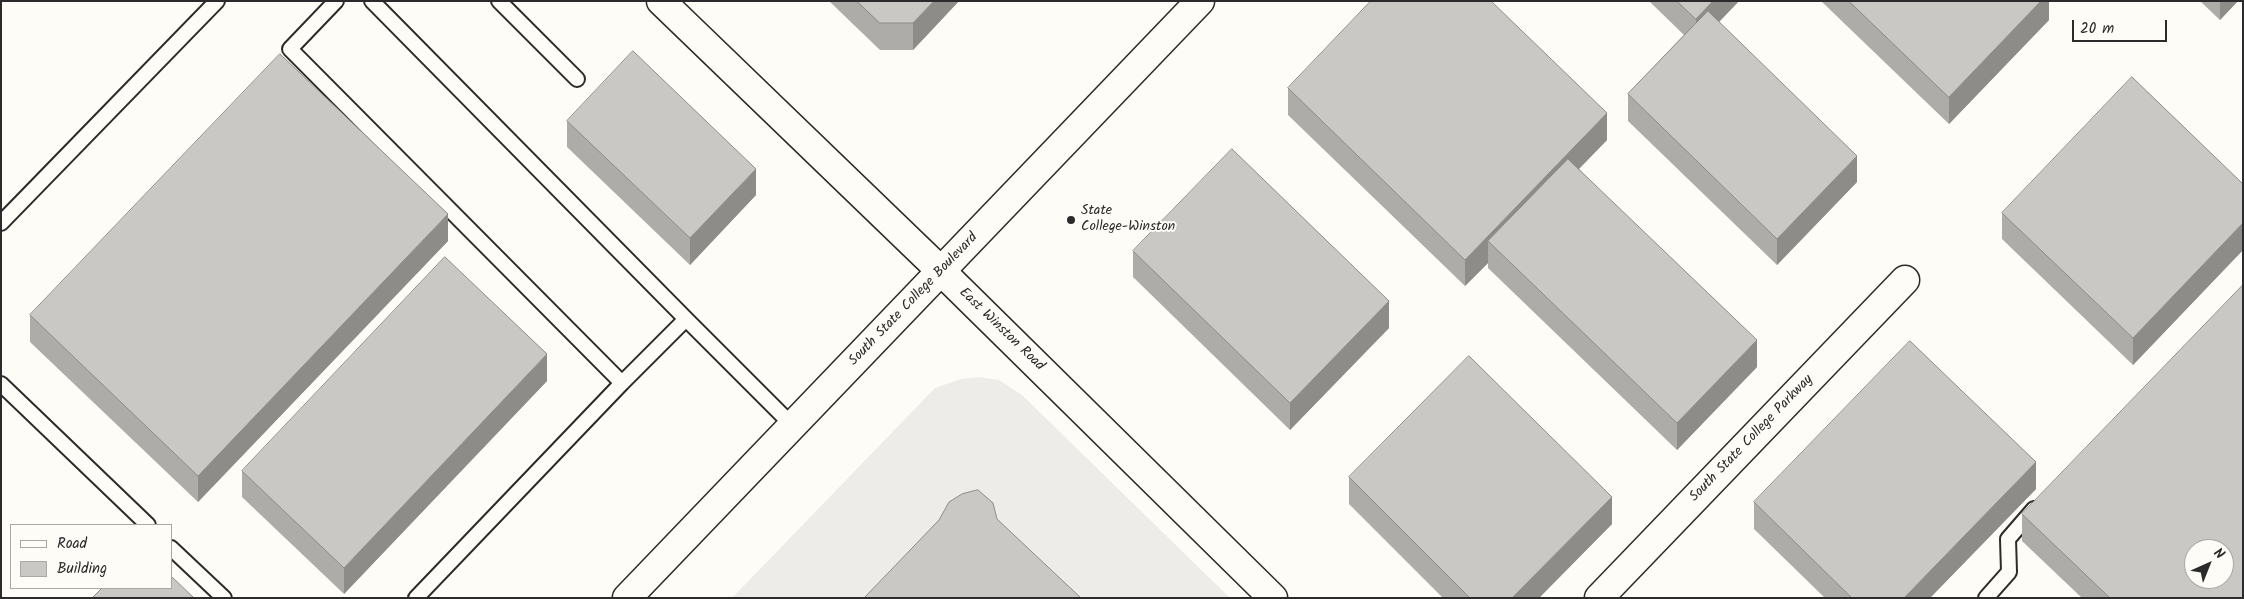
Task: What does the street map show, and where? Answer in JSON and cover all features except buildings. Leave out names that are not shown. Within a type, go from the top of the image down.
[{"type":"street","name":"East Winston Road","points":[[662,1],[941,271],[1273,598]]},
{"type":"street","name":"South State College Boulevard","points":[[627,598],[1200,1]]},
{"type":"street","name":"South State College Parkway","points":[[1599,598],[1905,280]]},
{"type":"lane","points":[[1,223],[217,1]]},
{"type":"lane","points":[[372,1],[793,426]]},
{"type":"lane","points":[[499,1],[578,79]]},
{"type":"lane","points":[[328,4],[290,49],[622,383]]},
{"type":"lane","points":[[416,598],[686,319]]},
{"type":"lane","points":[[1,384],[147,524]]},
{"type":"lane","points":[[1986,598],[2009,572],[2008,539],[2045,495]]},
{"type":"lane","points":[[172,549],[224,598]]},
{"type":"shaded area","points":[[979,377],[999,380],[1022,395],[1230,598],[732,598],[935,388],[961,379]]},
{"type":"place","name":"State College-Winston","points":[[1071,220]]}]
